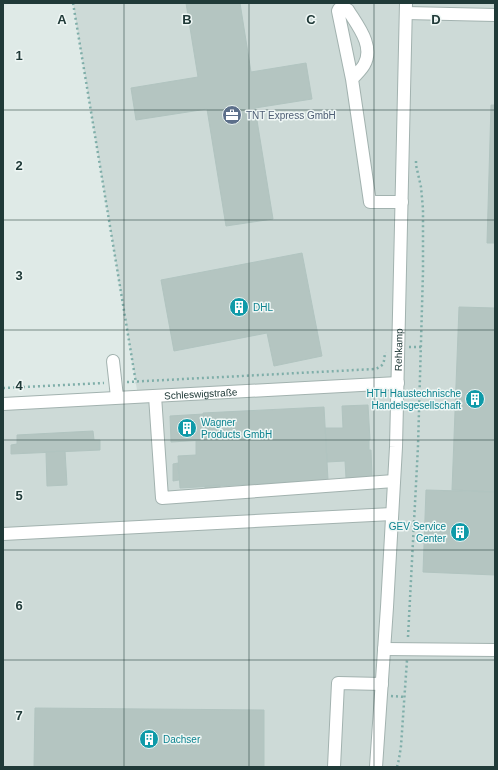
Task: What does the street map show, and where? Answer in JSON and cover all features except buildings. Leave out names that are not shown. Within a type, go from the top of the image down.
[{"type":"street","points":[[352,79],[367,60],[367,47],[365,38],[348,10],[346,8],[342,8],[338,11],[352,79],[370,202],[402,202]]},
{"type":"street","points":[[406,8],[495,15]]},
{"type":"street","name":"Rehkamp","points":[[376,767],[396,447],[406,8]]},
{"type":"street","points":[[113,360],[117,398]]},
{"type":"street","name":"Schleswigstraße","points":[[3,404],[398,383]]},
{"type":"street","points":[[155,396],[162,498],[394,481]]},
{"type":"street","points":[[3,534],[392,514]]},
{"type":"street","points":[[384,649],[495,650]]},
{"type":"street","points":[[334,767],[338,683],[381,690]]},
{"type":"path","points":[[73,3],[138,396]]},
{"type":"path","points":[[397,767],[401,746],[418,446],[423,209],[416,157]]},
{"type":"path","points":[[3,388],[375,369],[380,368],[383,365],[385,347],[421,347]]},
{"type":"shaded area","points":[[73,3],[495,3],[495,767],[3,767],[3,404],[138,396]]},
{"type":"place","name":"TNT Express GmbH","points":[[232,115]]},
{"type":"place","name":"DHL","points":[[239,307]]},
{"type":"place","name":"HTH Haustechnische Handelsgesellschaft","points":[[475,399]]},
{"type":"place","name":"Wagner Products GmbH","points":[[187,428]]},
{"type":"place","name":"GEV Service Center","points":[[460,532]]},
{"type":"place","name":"Dachser","points":[[149,739]]}]
